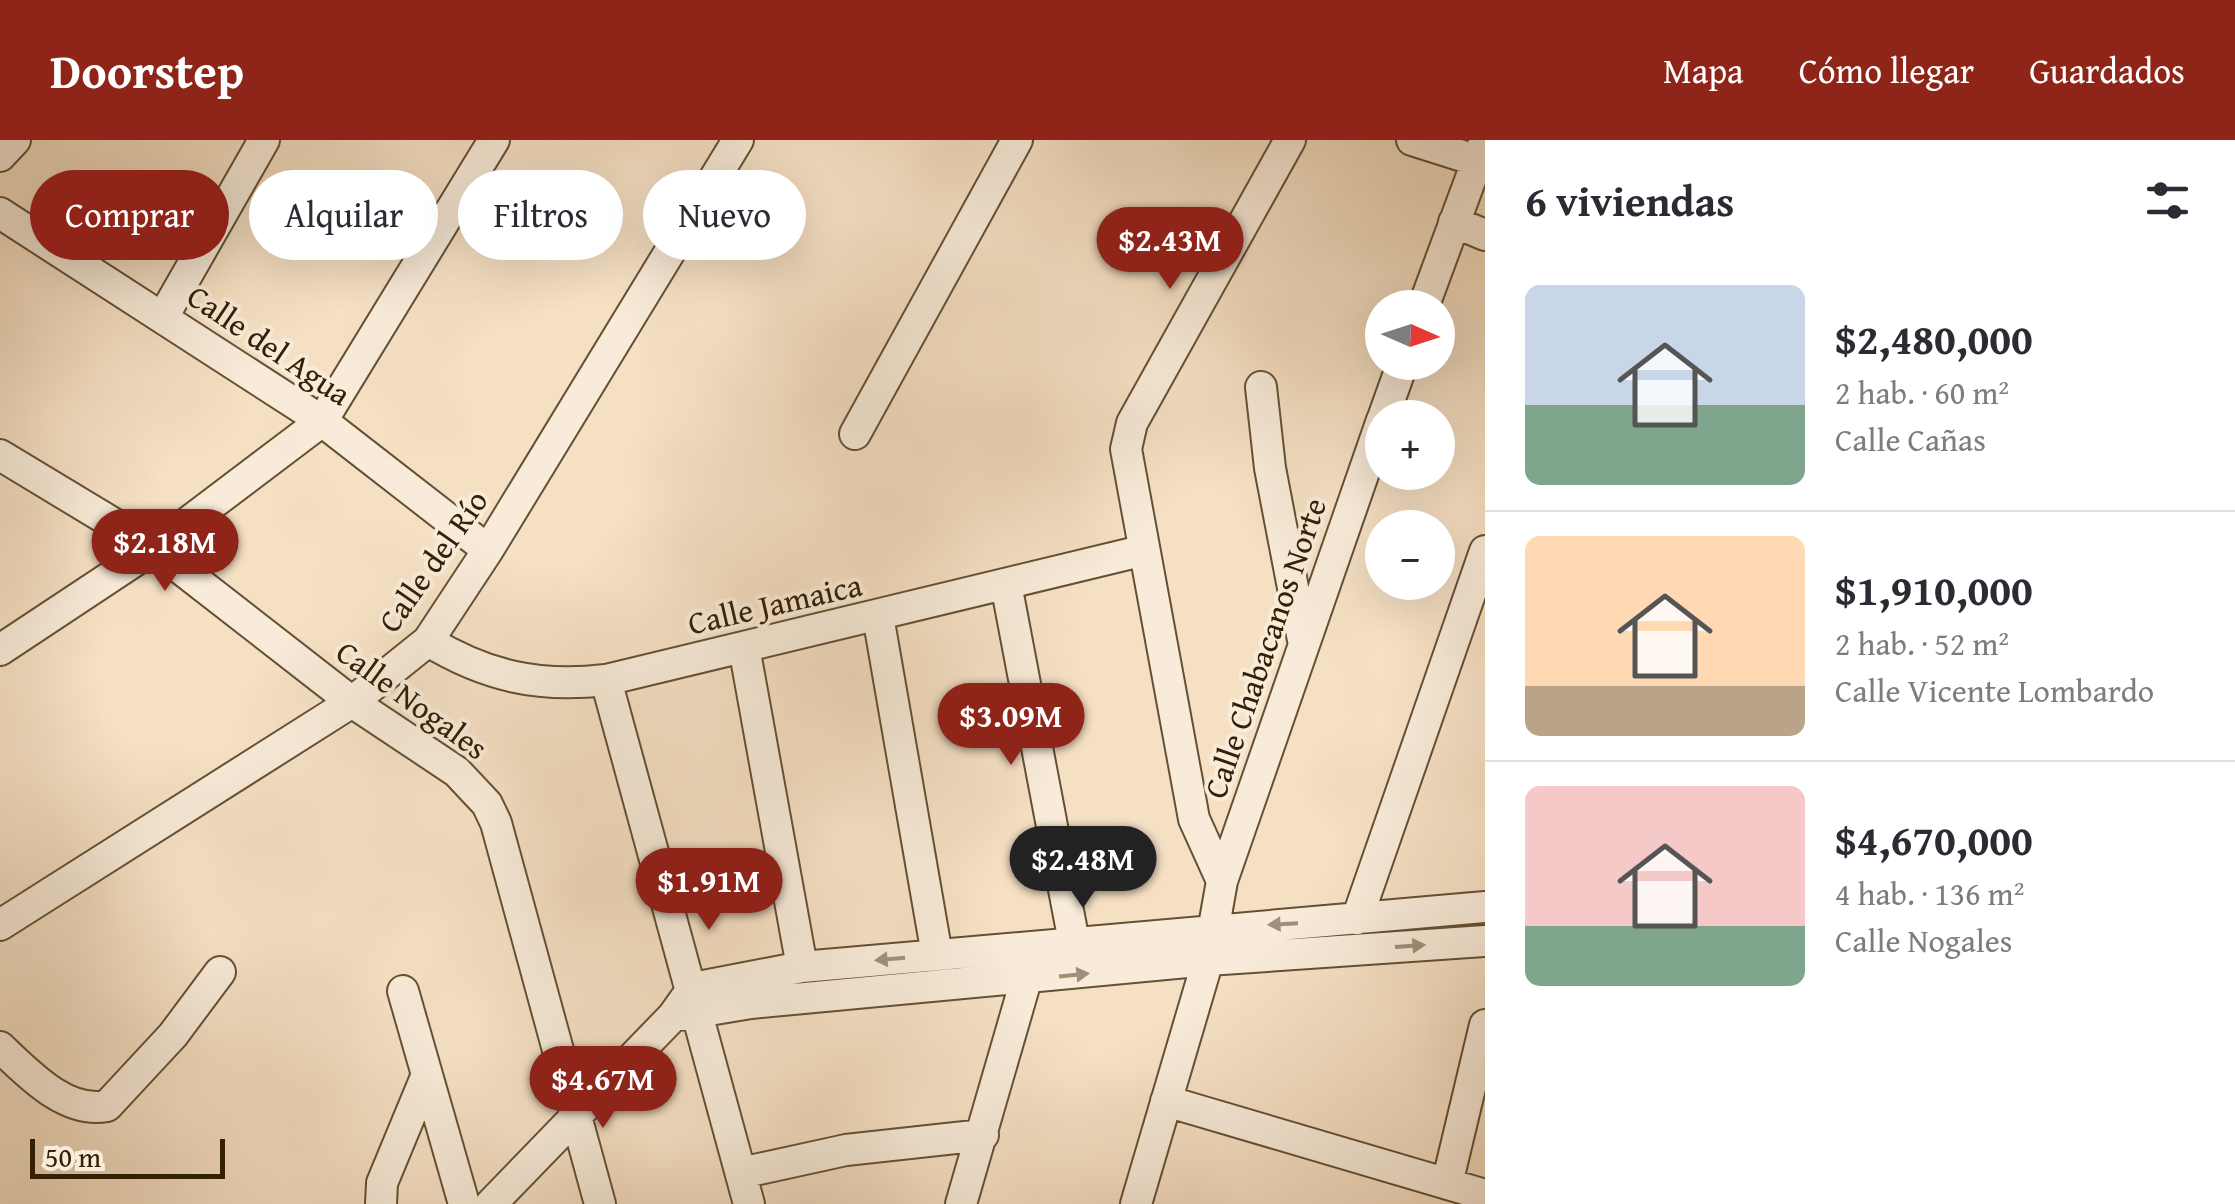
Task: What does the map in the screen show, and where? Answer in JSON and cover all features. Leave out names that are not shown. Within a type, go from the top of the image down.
[{"type":"street","points":[[0,156],[15,140]]},
{"type":"street","points":[[163,317],[264,140]]},
{"type":"street","points":[[0,650],[154,548],[322,421],[494,140]]},
{"type":"street","name":"Calle del Río","points":[[2,921],[352,702],[428,641],[488,550],[738,140]]},
{"type":"street","points":[[855,434],[1018,140]]},
{"type":"street","points":[[1222,881],[1194,819],[1127,463],[1132,423],[1290,140]]},
{"type":"street","points":[[1412,140],[1480,150],[1429,290]]},
{"type":"street","name":"Calle del Agua","points":[[0,213],[322,421],[488,550]]},
{"type":"street","points":[[1454,222],[1485,234]]},
{"type":"street","points":[[1260,387],[1270,468],[1303,640]]},
{"type":"street","name":"Calle Nogales","points":[[0,455],[154,548],[352,702],[456,772],[487,804],[496,822],[600,1204]]},
{"type":"street","name":"Calle Chabacanos Norte","points":[[1136,1204],[1208,960],[1222,881],[1365,469]]},
{"type":"street","name":"Calle Jamaica","points":[[428,641],[466,664],[514,680],[560,684],[606,680],[1141,551]]},
{"type":"street","points":[[1357,920],[1485,551]]},
{"type":"street","points":[[1006,584],[1074,942]]},
{"type":"street","points":[[878,616],[937,955]]},
{"type":"street","points":[[744,646],[802,967]]},
{"type":"street","points":[[606,680],[688,1005],[750,1204]]},
{"type":"street","points":[[490,1204],[688,1005],[802,967],[1485,907]]},
{"type":"street","points":[[688,1005],[1026,980],[1208,960],[1485,941]]},
{"type":"street","points":[[0,1047],[70,1102],[89,1108],[107,1106],[173,1035],[220,972]]},
{"type":"street","points":[[961,1204],[1026,980]]},
{"type":"street","points":[[403,992],[464,1204]]},
{"type":"street","points":[[1447,1184],[1485,1026]]},
{"type":"street","points":[[381,1194],[426,1077]]},
{"type":"street","points":[[1166,1101],[1485,1195]]},
{"type":"street","points":[[741,1173],[846,1150],[983,1136]]}]
